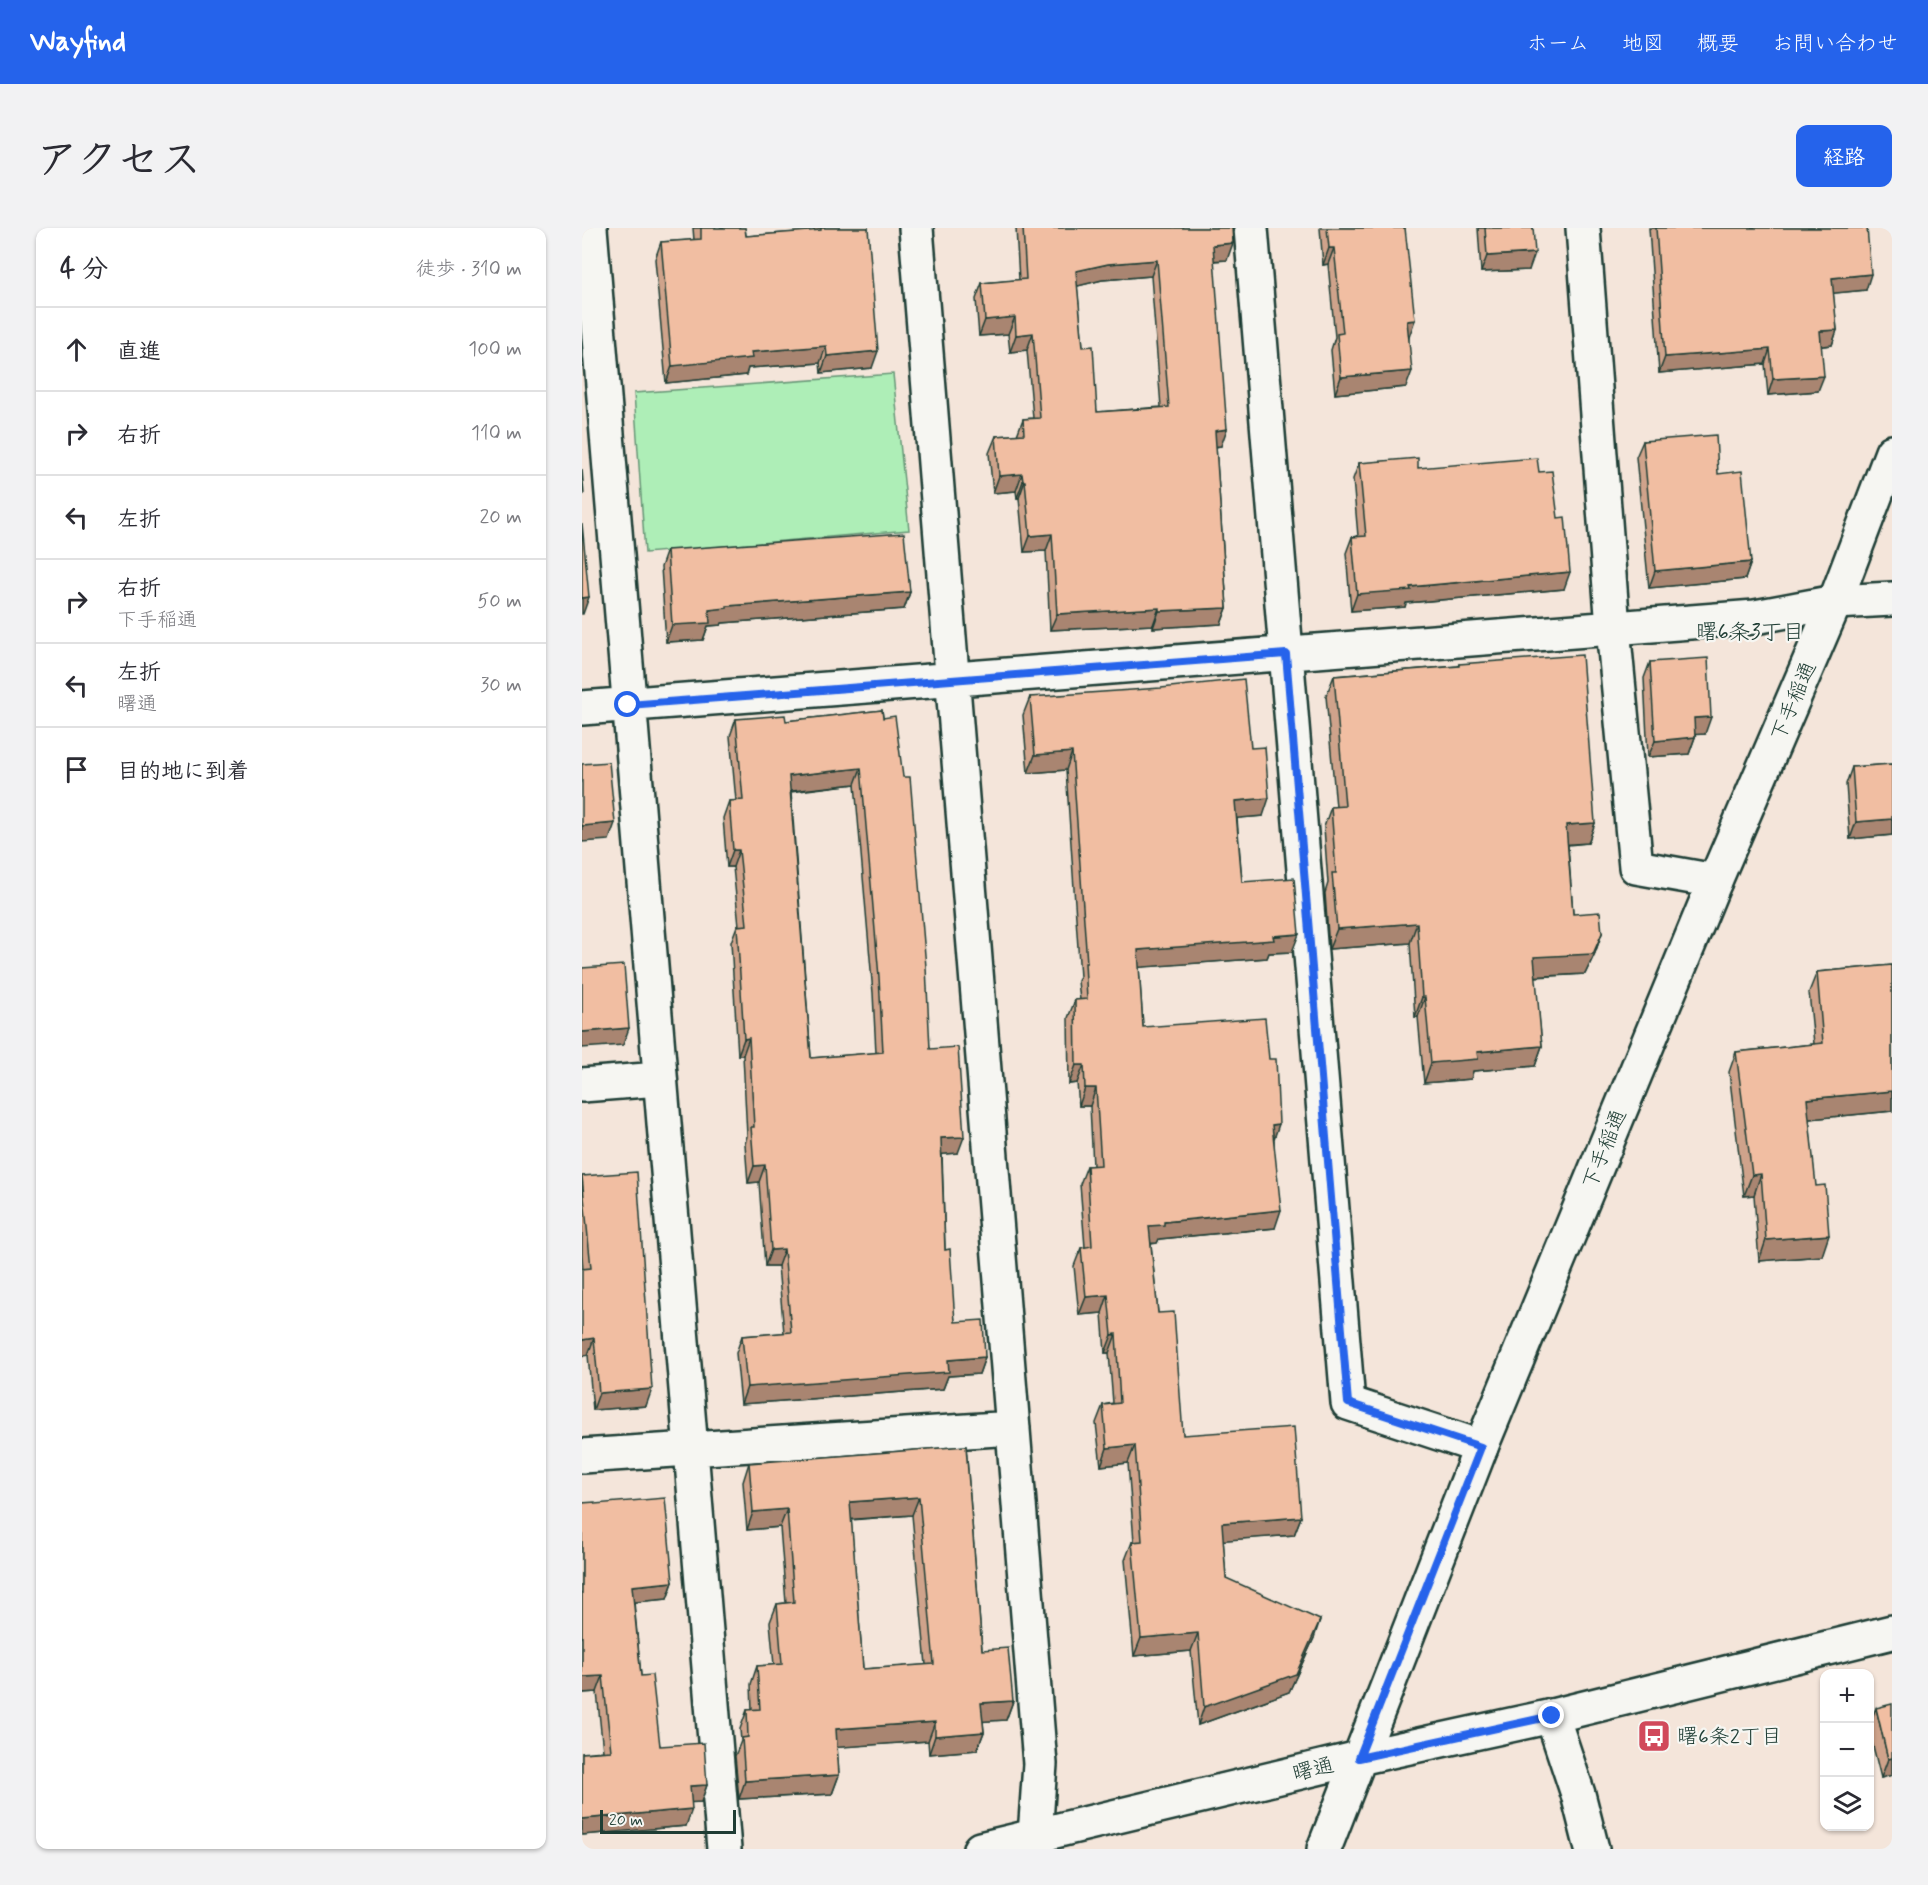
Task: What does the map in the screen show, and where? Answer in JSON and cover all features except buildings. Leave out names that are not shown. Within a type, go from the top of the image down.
[{"type":"street","points":[[590,228],[592,374],[628,705],[724,1849]]},
{"type":"street","points":[[916,228],[1040,1764],[1036,1842]]},
{"type":"street","points":[[1251,228],[1348,1403],[1481,1447]]},
{"type":"street","points":[[1583,228],[1613,628],[1636,867],[1715,881]]},
{"type":"street","name":"下手稲通","points":[[1324,1849],[1481,1447],[1715,881],[1835,602],[1892,452]]},
{"type":"street","points":[[582,708],[1755,617],[1835,602],[1892,599]]},
{"type":"street","points":[[582,1085],[659,1079]]},
{"type":"street","points":[[582,1456],[1013,1428]]},
{"type":"street","name":"曙通","points":[[980,1849],[1036,1842],[1359,1758],[1552,1716],[1892,1632]]},
{"type":"street","points":[[1552,1716],[1578,1794],[1592,1849]]},
{"type":"green space","points":[[893,374],[909,530],[645,553],[634,393]]},
{"type":"place","name":"曙6条2丁目","points":[[1654,1736]]},
{"type":"district","name":"曙6条3丁目","points":[[1750,631]]},
{"type":"route","points":[[628,705],[1286,654],[1348,1403],[1481,1447],[1359,1758],[1552,1716]]}]
